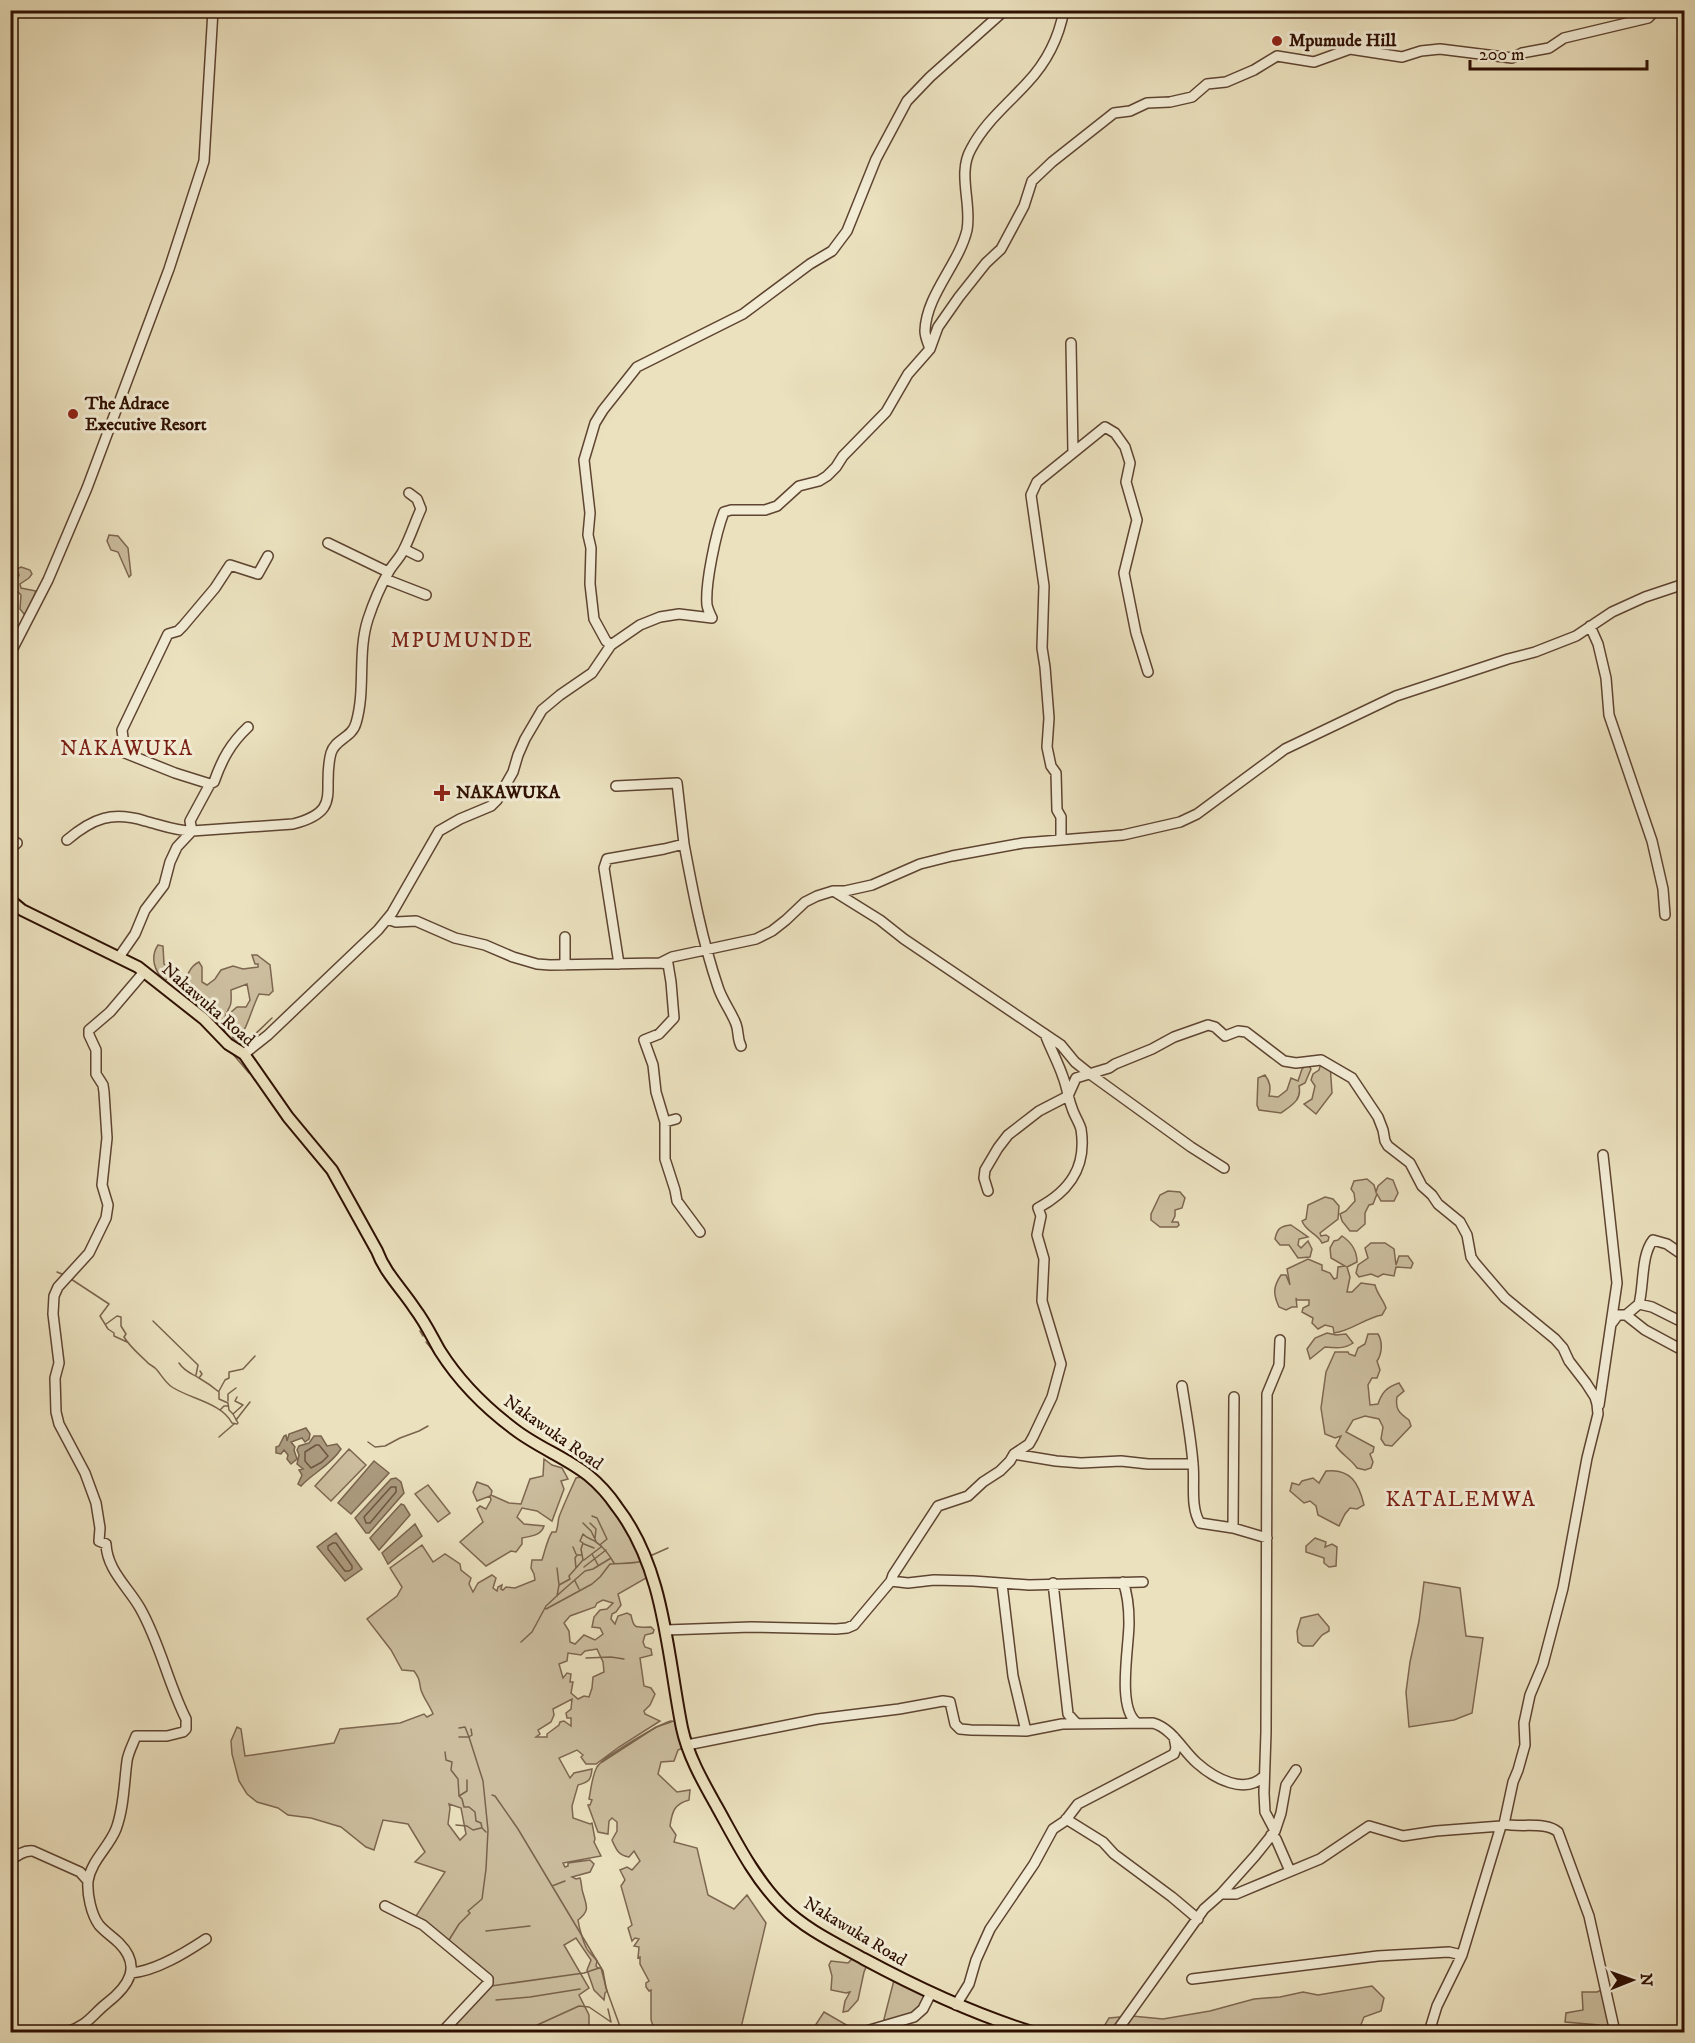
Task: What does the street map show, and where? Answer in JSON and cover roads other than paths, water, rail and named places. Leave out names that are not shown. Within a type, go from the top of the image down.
[{"type":"main road","name":"Nakawuka Road","points":[[10,900],[22,910],[119,957],[144,972],[204,1019],[228,1044],[244,1054],[288,1118],[332,1170],[376,1251],[381,1265],[416,1309],[442,1353],[466,1384],[490,1409],[516,1430],[588,1475],[619,1508],[642,1550],[666,1630],[676,1700],[687,1745],[736,1843],[758,1877],[782,1907],[832,1942],[931,1993],[1032,2032]]},
{"type":"street","points":[[10,654],[48,579],[87,488],[169,269],[204,161],[213,10]]},
{"type":"street","points":[[611,645],[606,641],[594,619],[590,584],[591,548],[588,535],[590,513],[584,460],[595,423],[603,410],[637,367],[743,314],[810,264],[832,251],[847,231],[876,159],[907,101],[1005,10]]},
{"type":"street","points":[[930,349],[925,332],[929,312],[967,228],[965,166],[970,150],[989,120],[1029,81],[1050,53],[1064,10]]},
{"type":"street","points":[[244,1054],[268,1035],[387,919],[439,831],[491,806],[502,794],[525,739],[542,710],[592,673],[611,645],[640,625],[660,617],[679,614],[712,618],[707,608],[708,582],[724,512],[765,510],[777,506],[800,486],[819,481],[836,467],[843,456],[881,417],[908,374],[930,349],[938,327],[958,297],[986,263],[1001,249],[1024,206],[1032,181],[1052,162],[1114,113],[1130,111],[1147,103],[1170,102],[1192,97],[1207,84],[1226,82],[1254,70],[1277,56],[1314,62],[1350,49],[1402,57],[1421,51],[1440,50],[1512,58],[1522,53],[1549,48],[1564,38],[1648,18],[1656,10]]},
{"type":"street","points":[[1071,343],[1073,452]]},
{"type":"street","points":[[1061,840],[1056,773],[1051,766],[1047,747],[1049,718],[1042,648],[1044,586],[1031,495],[1037,482],[1105,427],[1115,433],[1125,447],[1130,463],[1126,482],[1137,520],[1124,573],[1136,633],[1148,672]]},
{"type":"street","points":[[67,840],[87,825],[109,816],[143,820],[177,830],[192,831],[293,824],[322,811],[328,796],[332,751],[338,742],[354,731],[357,722],[362,686],[364,633],[387,576],[404,549],[421,506],[417,499],[409,493]]},
{"type":"street","points":[[328,543],[426,595]]},
{"type":"street","points":[[404,549],[418,556]]},
{"type":"street","points":[[210,784],[125,753],[122,730],[168,634],[178,631],[183,626],[215,588],[230,565],[258,574],[268,556]]},
{"type":"street","points":[[660,963],[672,957],[756,939],[786,920],[805,902],[817,896],[872,885],[920,864],[1023,843],[1124,835],[1180,822],[1197,814],[1285,749],[1396,696],[1534,652],[1576,636],[1612,612],[1645,597],[1684,584]]},
{"type":"street","points":[[1590,626],[1598,644],[1606,678],[1609,715],[1652,841],[1663,889],[1665,915]]},
{"type":"street","points":[[192,831],[190,821],[210,784],[214,782],[224,755],[233,742],[249,727]]},
{"type":"street","points":[[616,786],[677,783],[684,844],[699,926],[723,1002],[736,1026],[737,1038],[741,1046]]},
{"type":"street","points":[[119,957],[135,934],[145,910],[164,885],[177,847],[192,831]]},
{"type":"street","points":[[619,964],[604,868],[607,858],[684,844]]},
{"type":"street","points":[[833,891],[880,920],[904,939],[1061,1045],[1075,1062],[1090,1074],[1224,1168]]},
{"type":"street","points":[[387,919],[396,922],[416,921],[455,938],[484,945],[537,964],[668,964],[674,1018],[659,1034],[644,1041],[653,1065],[656,1092],[665,1122],[665,1159],[677,1201],[700,1232]]},
{"type":"street","points":[[565,937],[565,965]]},
{"type":"street","points":[[67,2032],[85,2025],[119,1991],[131,1972],[132,1961],[129,1954],[96,1921],[90,1904],[88,1881],[94,1863],[115,1830],[119,1819],[127,1759],[136,1736],[174,1735],[183,1732],[187,1725],[140,1609],[114,1572],[106,1544],[99,1541],[100,1528],[96,1503],[85,1473],[59,1424],[55,1400],[59,1363],[53,1314],[54,1296],[58,1287],[89,1253],[101,1231],[108,1205],[102,1185],[106,1138],[104,1092],[103,1084],[96,1074],[96,1050],[89,1030],[110,1012],[144,972]]},
{"type":"street","points":[[988,1191],[984,1178],[985,1170],[1008,1134],[1040,1111],[1068,1096],[1076,1078],[1110,1068],[1174,1037],[1208,1025],[1215,1027],[1224,1036],[1238,1031],[1246,1032],[1284,1061],[1296,1064],[1321,1060],[1352,1078],[1378,1118],[1385,1142],[1410,1163],[1422,1186],[1438,1204],[1460,1222],[1467,1235],[1471,1257],[1505,1298],[1563,1348],[1569,1361],[1595,1397],[1598,1414]]},
{"type":"street","points":[[666,1630],[751,1627],[847,1628],[854,1625],[891,1581],[938,1506],[968,1496],[1000,1471],[1014,1454],[1029,1444],[1052,1397],[1061,1364],[1042,1301],[1044,1259],[1037,1235],[1041,1216],[1038,1208],[1061,1193],[1073,1180],[1082,1149],[1081,1128],[1045,1034]]},
{"type":"street","points":[[665,1122],[676,1119]]},
{"type":"street","points":[[1429,2032],[1437,2006],[1462,1955],[1503,1825],[1513,1782],[1521,1763],[1525,1745],[1524,1723],[1530,1695],[1543,1664],[1563,1587],[1587,1458],[1598,1414],[1617,1283],[1603,1155]]},
{"type":"street","points":[[1626,1315],[1639,1304],[1644,1287],[1643,1273],[1648,1247],[1653,1240],[1666,1244],[1680,1253]]},
{"type":"street","points":[[1639,1304],[1652,1307],[1684,1323]]},
{"type":"street","points":[[1612,1323],[1618,1315],[1626,1315],[1645,1330],[1684,1351]]},
{"type":"street","points":[[1280,1340],[1279,1365],[1267,1394],[1264,1790],[1265,1812],[1290,1871]]},
{"type":"street","points":[[1182,1386],[1193,1464],[1194,1505],[1197,1518],[1200,1523],[1233,1528],[1267,1538]]},
{"type":"street","points":[[1233,1528],[1234,1397]]},
{"type":"street","points":[[1014,1454],[1081,1463],[1120,1461],[1193,1464]]},
{"type":"street","points":[[891,1581],[908,1583],[944,1580],[1002,1584],[1143,1582]]},
{"type":"street","points":[[1123,1582],[1128,1601],[1129,1622],[1125,1678],[1129,1720]]},
{"type":"street","points":[[1053,1583],[1068,1714],[1062,1724]]},
{"type":"street","points":[[1002,1584],[1013,1676],[1026,1731]]},
{"type":"street","points":[[687,1745],[818,1719],[943,1701],[950,1702],[955,1724],[960,1729],[1026,1731],[1062,1724],[1129,1720],[1164,1726],[1198,1764],[1219,1778],[1237,1785],[1254,1784],[1261,1786],[1264,1790]]},
{"type":"street","points":[[1068,1714],[1077,1724]]},
{"type":"street","points":[[956,2004],[969,1983],[976,1960],[990,1929],[1035,1864],[1053,1828],[1066,1819],[1078,1804],[1174,1754],[1176,1748],[1174,1737]]},
{"type":"street","points":[[1116,2032],[1204,1909],[1221,1894],[1273,1833],[1281,1813],[1286,1785],[1296,1770]]},
{"type":"street","points":[[1254,1784],[1264,1776]]},
{"type":"street","points":[[1066,1819],[1103,1842],[1114,1854],[1172,1897],[1198,1920]]},
{"type":"street","points":[[1221,1894],[1236,1893],[1320,1859],[1368,1826],[1403,1836],[1503,1825],[1548,1827],[1558,1832],[1589,1916],[1616,2032]]},
{"type":"street","points":[[10,1861],[30,1851],[81,1872],[88,1881]]},
{"type":"street","points":[[81,1872],[94,1863]]},
{"type":"street","points":[[385,1906],[423,1925],[488,1980],[488,1983],[442,2032]]},
{"type":"street","points":[[131,1972],[148,1971],[188,1952],[206,1939]]},
{"type":"street","points":[[1192,1979],[1378,1956],[1449,1952],[1462,1955]]},
{"type":"street","points":[[862,2032],[914,2018],[923,2008],[931,1993]]},
{"type":"water","points":[[306,1428],[310,1434],[309,1439],[305,1442],[302,1438],[291,1442],[295,1447],[297,1459],[291,1464],[284,1450],[281,1454],[276,1453],[276,1447],[279,1446],[284,1436],[286,1435],[287,1441],[289,1434]]},
{"type":"water","points":[[314,1436],[321,1436],[327,1446],[337,1444],[341,1449],[332,1460],[301,1486],[298,1484],[302,1475],[299,1470],[303,1469],[297,1464],[299,1455],[297,1450],[299,1446],[309,1443]]},
{"type":"water","points":[[374,1461],[389,1473],[351,1514],[338,1503]]},
{"type":"water","points":[[396,1478],[401,1482],[404,1493],[369,1533],[366,1533],[355,1518],[391,1479]]},
{"type":"water","points":[[401,1504],[410,1515],[379,1550],[370,1538]]},
{"type":"water","points":[[415,1524],[422,1536],[388,1564],[382,1553]]},
{"type":"water","points":[[336,1533],[362,1569],[345,1581],[317,1547]]},
{"type":"waterway","points":[[126,967],[138,973]]},
{"type":"waterway","points":[[236,1044],[251,1037],[272,1018]]},
{"type":"waterway","points":[[232,1053],[249,1073]]},
{"type":"waterway","points":[[57,1272],[62,1274]]},
{"type":"waterway","points":[[71,1279],[109,1304],[100,1316],[114,1336],[127,1342]]},
{"type":"waterway","points":[[106,1324],[117,1316],[121,1317],[121,1326],[126,1334],[124,1337],[126,1341],[156,1369],[165,1381],[179,1391],[213,1406],[227,1416],[232,1423],[237,1424]]},
{"type":"waterway","points":[[153,1321],[198,1365],[196,1375]]},
{"type":"waterway","points":[[420,1331],[423,1336]]},
{"type":"waterway","points":[[426,1342],[435,1353]]},
{"type":"waterway","points":[[219,1391],[225,1380],[229,1378],[229,1372],[243,1369],[255,1356]]},
{"type":"waterway","points":[[179,1363],[219,1392],[219,1399],[228,1403],[229,1410],[238,1423]]},
{"type":"waterway","points":[[199,1378],[202,1374],[200,1371]]},
{"type":"waterway","points":[[228,1401],[228,1394],[236,1388]]},
{"type":"waterway","points":[[233,1414],[243,1405],[235,1401],[237,1397]]},
{"type":"waterway","points":[[236,1420],[250,1402]]},
{"type":"waterway","points":[[220,1410],[228,1406]]},
{"type":"waterway","points":[[219,1437],[234,1424]]},
{"type":"waterway","points":[[368,1442],[375,1447],[385,1446],[428,1426]]},
{"type":"waterway","points":[[529,1446],[573,1471]]},
{"type":"waterway","points":[[581,1477],[590,1484]]},
{"type":"waterway","points":[[596,1489],[603,1498]]},
{"type":"waterway","points":[[592,1516],[597,1518],[607,1539],[601,1544]]},
{"type":"waterway","points":[[583,1523],[591,1531],[596,1541]]},
{"type":"waterway","points":[[590,1523],[596,1529],[595,1538]]},
{"type":"waterway","points":[[559,1585],[570,1579],[569,1576],[583,1560],[581,1549],[583,1543],[580,1541],[583,1534],[601,1546],[614,1563]]},
{"type":"waterway","points":[[584,1544],[594,1548]]},
{"type":"waterway","points":[[573,1547],[576,1554]]},
{"type":"waterway","points":[[584,1560],[601,1547]]},
{"type":"waterway","points":[[650,1556],[668,1548]]},
{"type":"waterway","points":[[584,1567],[606,1550]]},
{"type":"waterway","points":[[592,1554],[598,1565]]},
{"type":"waterway","points":[[576,1568],[575,1558],[577,1555],[582,1555]]},
{"type":"waterway","points":[[521,1642],[532,1632],[546,1606],[585,1571],[611,1558]]},
{"type":"waterway","points":[[546,1609],[592,1584],[610,1564],[642,1561]]},
{"type":"waterway","points":[[557,1568],[559,1585],[557,1596]]},
{"type":"waterway","points":[[575,1581],[579,1589]]},
{"type":"waterway","points":[[586,1658],[624,1659]]},
{"type":"waterway","points":[[602,1762],[656,1727],[671,1722]]},
{"type":"waterway","points":[[459,1728],[465,1727],[469,1737],[459,1737]]},
{"type":"waterway","points":[[449,1940],[459,1924],[470,1913],[468,1911],[482,1899],[486,1869],[488,1830],[483,1781],[469,1737],[472,1735],[471,1729]]},
{"type":"waterway","points":[[693,1747],[698,1760]]},
{"type":"waterway","points":[[445,1752],[446,1760],[452,1762],[451,1770],[458,1779],[459,1796],[464,1807],[469,1807],[475,1812],[476,1821],[481,1823],[486,1832]]},
{"type":"waterway","points":[[459,1796],[467,1791],[467,1780]]},
{"type":"waterway","points":[[492,1795],[518,1829],[603,1971],[606,1988],[622,2032]]},
{"type":"waterway","points":[[456,1825],[467,1826],[473,1830],[481,1828]]},
{"type":"waterway","points":[[748,1851],[775,1890]]},
{"type":"waterway","points":[[552,1886],[565,1881]]},
{"type":"waterway","points":[[799,1914],[817,1927]]},
{"type":"waterway","points":[[486,1931],[530,1926]]},
{"type":"waterway","points":[[491,1986],[584,1973],[599,1968]]},
{"type":"waterway","points":[[496,2000],[580,1989]]},
{"type":"waterway","points":[[524,2031],[579,2006],[589,2007],[611,2022]]},
{"type":"waterway","points":[[608,2009],[611,2022]]},
{"type":"waterway","points":[[1035,2029],[1045,2032]]},
{"type":"place","name":"Mpumude Hill","points":[[1277,41]]},
{"type":"place","name":"The Adrace Executive Resort","points":[[73,414]]},
{"type":"place","name":"NAKAWUKA","points":[[442,793]]},
{"type":"district","name":"MPUMUNDE","points":[[462,641]]},
{"type":"district","name":"NAKAWUKA","points":[[127,749]]},
{"type":"district","name":"KATALEMWA","points":[[1461,1500]]}]
